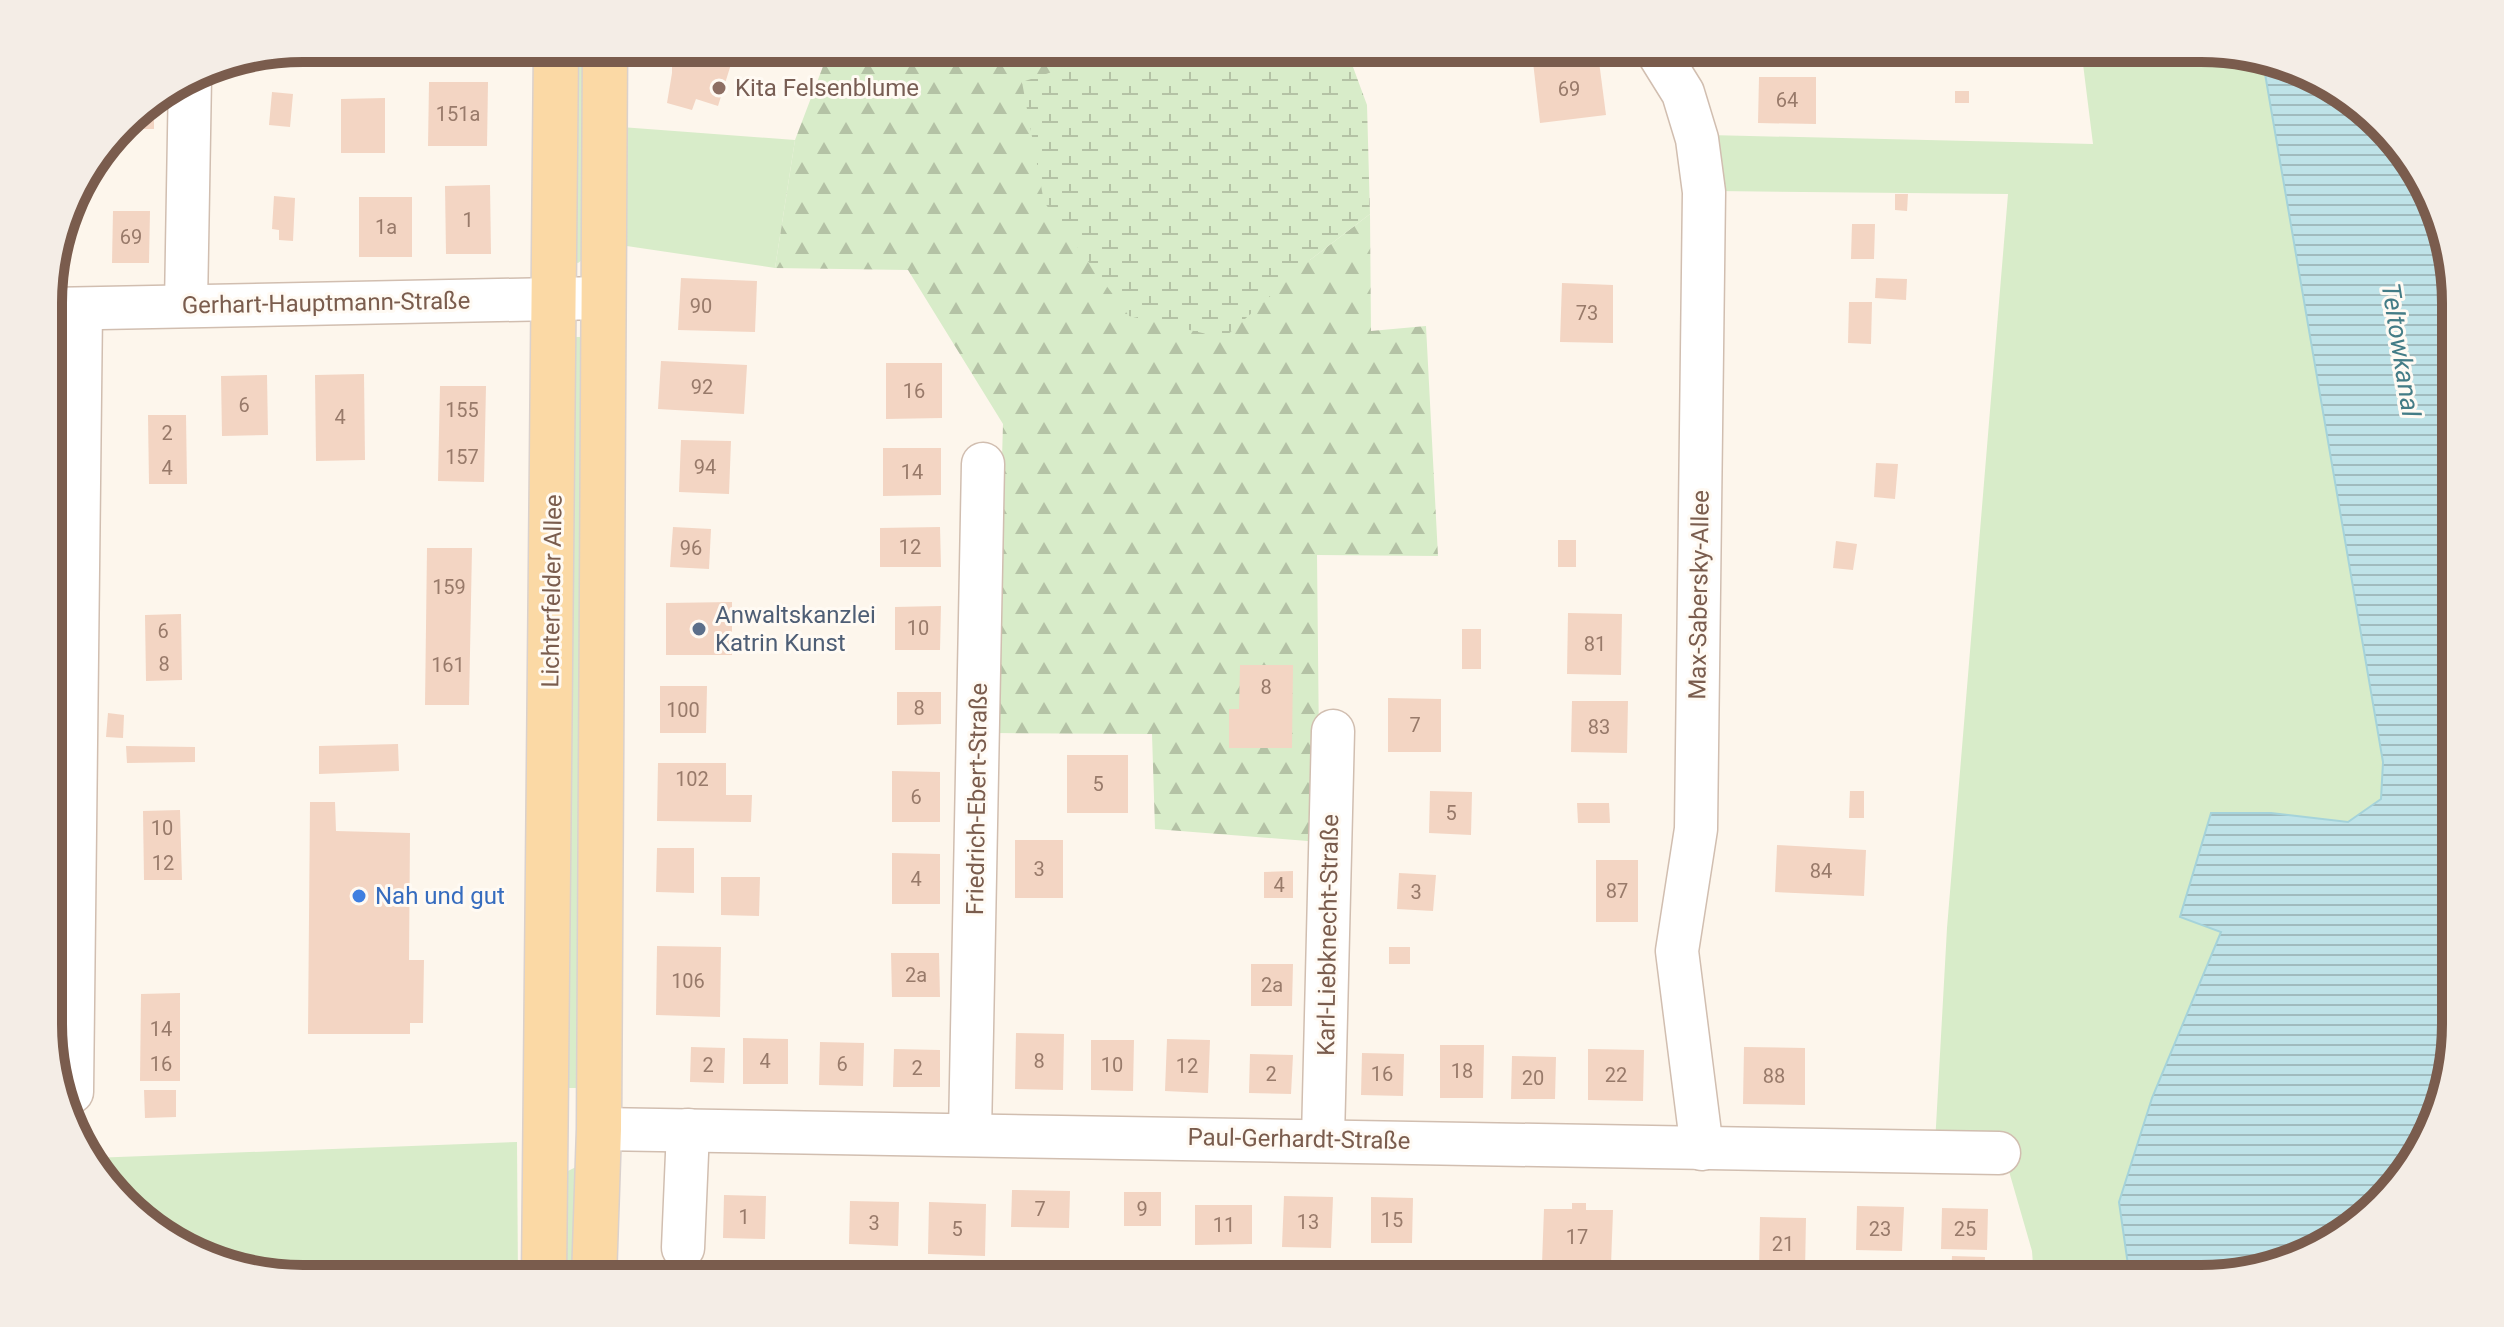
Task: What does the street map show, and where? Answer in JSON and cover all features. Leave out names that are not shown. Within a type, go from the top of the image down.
[{"type":"main road","name":"Lichterfelder Allee","points":[[544,1265],[556,62]]},
{"type":"main road","name":"Lichterfelder Allee","points":[[594,1265],[599,1129],[605,62]]},
{"type":"main road","points":[[545,1135],[599,1129]]},
{"type":"street","name":"Max-Sabersky-Allee","points":[[1664,62],[1683,93],[1697,139],[1704,192],[1696,829],[1677,951],[1702,1149]]},
{"type":"street","points":[[186,305],[190,90]]},
{"type":"street","name":"Gerhart-Hauptmann-Straße","points":[[65,309],[603,298]]},
{"type":"street","points":[[65,309],[65,1061]]},
{"type":"street","name":"Friedrich-Ebert-Straße","points":[[970,1134],[983,464]]},
{"type":"street","name":"Karl-Liebknecht-Straße","points":[[1323,1138],[1333,731]]},
{"type":"street","name":"Paul-Gerhardt-Straße","points":[[599,1129],[1323,1138],[1702,1149],[1999,1153]]},
{"type":"street","points":[[683,1248],[688,1130]]},
{"type":"green space","points":[[572,62],[594,62],[582,260],[574,262]]},
{"type":"green space","points":[[825,62],[1083,62],[1022,83],[1310,260],[1370,214],[1371,331],[1426,326],[1438,556],[1317,555],[1320,842],[1155,829],[1152,734],[994,733],[1003,424],[908,270],[775,268],[795,140]]},
{"type":"green space","points":[[1082,62],[1351,62],[1367,105],[1370,214],[1310,260],[1224,338],[1129,316],[1044,202],[1022,82]]},
{"type":"green space","points":[[2083,62],[2201,62],[2265,71],[2383,762],[2381,800],[2348,822],[2271,813],[2211,814],[2221,931],[2152,1098],[2119,1202],[2128,1264],[2033,1264],[2032,1251],[2002,1147],[1935,1144],[1947,928],[2008,194],[1716,191],[1709,135],[2093,144]]},
{"type":"green space","points":[[621,127],[795,140],[775,268],[620,245]]},
{"type":"green space","points":[[567,337],[586,337],[584,1088],[565,1088]]},
{"type":"green space","points":[[517,1142],[518,1265],[303,1265],[240,1257],[182,1233],[156,1215],[132,1195],[103,1158]]},
{"type":"green space","points":[[578,1166],[581,1265],[558,1265],[566,1172]]},
{"type":"water","name":"Teltowkanal","points":[[2265,71],[2322,94],[2372,132],[2410,182],[2434,240],[2440,271],[2440,1056],[2429,1102],[2401,1158],[2360,1205],[2335,1224],[2279,1252],[2248,1260],[2217,1264],[2128,1264],[2119,1202],[2152,1098],[2221,932],[2180,917],[2211,813],[2271,813],[2348,822],[2381,799],[2383,762]]},
{"type":"building","points":[[662,62],[732,62],[718,106],[696,99],[692,110],[667,103],[672,65]]},
{"type":"building","points":[[1533,62],[1599,62],[1606,115],[1540,123]]},
{"type":"building","points":[[1759,77],[1816,77],[1816,124],[1758,123]]},
{"type":"building","points":[[429,82],[488,82],[487,146],[428,146]]},
{"type":"building","points":[[1955,91],[1969,91],[1969,103],[1955,103]]},
{"type":"building","points":[[272,92],[293,94],[290,127],[269,125]]},
{"type":"building","points":[[385,98],[385,153],[341,153],[341,99]]},
{"type":"building","points":[[154,114],[154,129],[137,129]]},
{"type":"building","points":[[490,185],[491,254],[446,254],[445,186]]},
{"type":"building","points":[[1895,194],[1908,194],[1907,211],[1895,210]]},
{"type":"building","points":[[274,196],[295,198],[293,241],[279,240],[279,230],[272,229]]},
{"type":"building","points":[[359,197],[412,197],[412,257],[359,257]]},
{"type":"building","points":[[113,211],[150,211],[149,263],[112,263]]},
{"type":"building","points":[[1852,224],[1875,224],[1874,259],[1851,259]]},
{"type":"building","points":[[681,278],[757,281],[755,332],[678,330]]},
{"type":"building","points":[[1876,278],[1907,279],[1906,300],[1875,298]]},
{"type":"building","points":[[1562,283],[1613,285],[1613,343],[1560,342]]},
{"type":"building","points":[[1849,302],[1872,302],[1871,344],[1848,343]]},
{"type":"building","points":[[661,361],[747,365],[744,414],[658,409]]},
{"type":"building","points":[[886,363],[942,363],[942,418],[886,419]]},
{"type":"building","points":[[364,374],[365,460],[316,461],[315,375]]},
{"type":"building","points":[[267,375],[268,435],[222,436],[221,376]]},
{"type":"building","points":[[440,386],[486,386],[484,482],[438,481]]},
{"type":"building","points":[[148,415],[186,415],[187,484],[149,484]]},
{"type":"building","points":[[681,440],[731,441],[729,494],[679,492]]},
{"type":"building","points":[[883,448],[941,448],[941,495],[883,496]]},
{"type":"building","points":[[1876,463],[1898,464],[1895,499],[1874,497]]},
{"type":"building","points":[[673,527],[711,529],[709,569],[670,567]]},
{"type":"building","points":[[940,527],[941,567],[880,567],[880,528]]},
{"type":"building","points":[[1558,540],[1576,540],[1576,567],[1558,567]]},
{"type":"building","points":[[1836,541],[1857,544],[1853,570],[1833,568]]},
{"type":"building","points":[[427,548],[472,548],[469,705],[425,705]]},
{"type":"building","name":"Anwaltskanzlei Katrin Kunst","points":[[732,602],[732,655],[666,655],[666,603]]},
{"type":"building","points":[[941,606],[940,650],[895,650],[895,607]]},
{"type":"building","points":[[1568,613],[1622,614],[1621,675],[1567,674]]},
{"type":"building","points":[[181,614],[182,680],[146,681],[145,615]]},
{"type":"building","points":[[1462,629],[1481,629],[1481,669],[1462,669]]},
{"type":"building","points":[[1240,665],[1293,665],[1292,748],[1229,748],[1229,709],[1239,709]]},
{"type":"building","points":[[660,686],[707,686],[706,733],[660,733]]},
{"type":"building","points":[[897,692],[941,692],[941,724],[897,725]]},
{"type":"building","points":[[1388,698],[1441,699],[1441,752],[1388,752]]},
{"type":"building","points":[[1572,701],[1628,701],[1627,753],[1571,752]]},
{"type":"building","points":[[108,713],[124,715],[123,738],[106,737]]},
{"type":"building","points":[[398,744],[399,771],[319,774],[319,746]]},
{"type":"building","points":[[126,746],[195,747],[195,762],[127,763]]},
{"type":"building","points":[[1067,755],[1128,755],[1128,813],[1067,813]]},
{"type":"building","points":[[658,763],[726,763],[726,795],[752,795],[751,822],[657,821]]},
{"type":"building","points":[[892,771],[940,772],[940,822],[892,822]]},
{"type":"building","points":[[1430,791],[1472,792],[1471,835],[1429,833]]},
{"type":"building","points":[[1850,791],[1864,791],[1864,818],[1849,818]]},
{"type":"building","name":"Nah und gut","points":[[310,802],[335,802],[336,831],[410,833],[409,960],[424,960],[423,1023],[410,1023],[410,1034],[308,1034]]},
{"type":"building","points":[[1577,803],[1609,803],[1610,823],[1578,823]]},
{"type":"building","points":[[180,810],[182,880],[144,880],[143,811]]},
{"type":"building","points":[[1015,840],[1063,840],[1063,898],[1015,898]]},
{"type":"building","points":[[1777,845],[1866,850],[1864,896],[1775,892]]},
{"type":"building","points":[[657,848],[694,848],[694,893],[656,892]]},
{"type":"building","points":[[892,853],[940,854],[940,904],[892,904]]},
{"type":"building","points":[[1596,860],[1638,860],[1638,922],[1596,922]]},
{"type":"building","points":[[1293,871],[1293,898],[1264,898],[1264,872]]},
{"type":"building","points":[[1399,873],[1436,875],[1433,911],[1397,909]]},
{"type":"building","points":[[721,877],[760,877],[759,916],[721,915]]},
{"type":"building","points":[[657,946],[721,947],[720,1017],[656,1015]]},
{"type":"building","points":[[1389,947],[1410,947],[1410,964],[1389,964]]},
{"type":"building","points":[[891,953],[939,953],[940,997],[892,997]]},
{"type":"building","points":[[1251,964],[1293,964],[1292,1006],[1251,1006]]},
{"type":"building","points":[[180,993],[180,1081],[140,1081],[141,994]]},
{"type":"building","points":[[1016,1033],[1064,1034],[1063,1090],[1015,1089]]},
{"type":"building","points":[[743,1038],[788,1039],[788,1084],[743,1084]]},
{"type":"building","points":[[1167,1039],[1210,1040],[1208,1093],[1165,1091]]},
{"type":"building","points":[[1091,1040],[1134,1040],[1133,1091],[1091,1090]]},
{"type":"building","points":[[820,1042],[864,1043],[863,1086],[819,1085]]},
{"type":"building","points":[[1440,1045],[1484,1045],[1483,1098],[1440,1098]]},
{"type":"building","points":[[691,1047],[725,1048],[724,1083],[690,1082]]},
{"type":"building","points":[[1744,1047],[1805,1048],[1805,1105],[1743,1104]]},
{"type":"building","points":[[894,1049],[940,1050],[940,1087],[893,1087]]},
{"type":"building","points":[[1588,1049],[1644,1050],[1643,1101],[1588,1100]]},
{"type":"building","points":[[1362,1053],[1404,1054],[1403,1096],[1361,1095]]},
{"type":"building","points":[[1250,1054],[1293,1055],[1291,1094],[1249,1093]]},
{"type":"building","points":[[1512,1056],[1556,1057],[1555,1099],[1511,1099]]},
{"type":"building","points":[[144,1090],[176,1090],[176,1117],[145,1118]]},
{"type":"building","points":[[1012,1190],[1070,1191],[1069,1228],[1011,1227]]},
{"type":"building","points":[[1124,1192],[1161,1192],[1161,1226],[1124,1226]]},
{"type":"building","points":[[724,1195],[766,1196],[765,1239],[723,1238]]},
{"type":"building","points":[[1284,1196],[1333,1197],[1331,1248],[1282,1247]]},
{"type":"building","points":[[1371,1197],[1413,1198],[1412,1243],[1371,1243]]},
{"type":"building","points":[[850,1201],[899,1202],[898,1246],[849,1244]]},
{"type":"building","points":[[929,1202],[986,1204],[985,1256],[928,1254]]},
{"type":"building","points":[[1572,1203],[1586,1203],[1586,1210],[1613,1210],[1611,1264],[1542,1264],[1544,1209],[1572,1209]]},
{"type":"building","points":[[1195,1205],[1252,1205],[1252,1244],[1195,1245]]},
{"type":"building","points":[[1857,1206],[1904,1207],[1902,1251],[1856,1250]]},
{"type":"building","points":[[1942,1208],[1988,1209],[1987,1250],[1941,1249]]},
{"type":"building","points":[[1760,1217],[1806,1218],[1805,1264],[1759,1264]]},
{"type":"building","points":[[1952,1256],[1985,1257],[1985,1264],[1952,1264]]},
{"type":"place","name":"Kita Felsenblume","points":[[719,88]]},
{"type":"place","name":"Anwaltskanzlei Katrin Kunst","points":[[699,629]]},
{"type":"place","name":"Nah und gut","points":[[359,896]]}]
